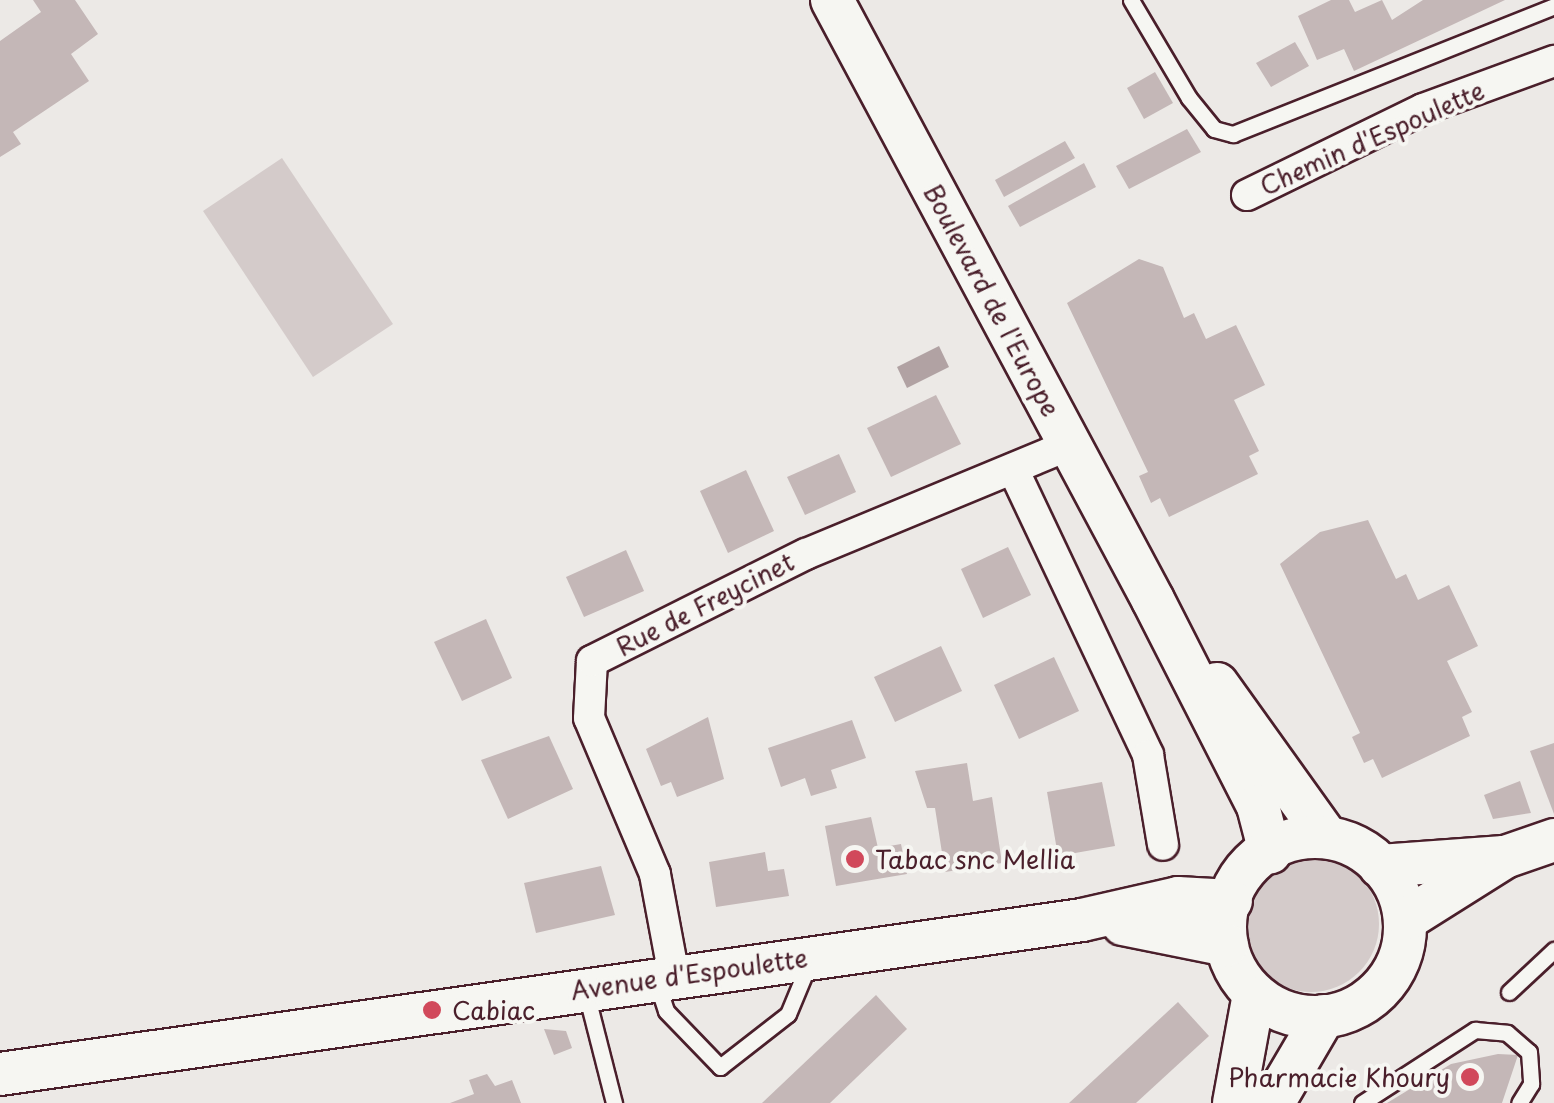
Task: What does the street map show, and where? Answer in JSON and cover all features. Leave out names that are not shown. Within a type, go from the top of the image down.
[{"type":"main road","name":"Boulevard de l'Europe","points":[[832,0],[1153,600],[1258,806],[1270,852]]},
{"type":"main road","name":"Boulevard de l'Europe","points":[[1153,600],[1326,836]]},
{"type":"main road","points":[[1234,1103],[1252,998],[1227,946],[1230,902],[1270,852],[1300,836],[1326,836],[1380,866],[1402,886],[1408,918],[1384,982],[1324,1016],[1274,1103]]},
{"type":"main road","points":[[1380,866],[1505,856],[1554,840]]},
{"type":"main road","points":[[1408,918],[1505,856]]},
{"type":"main road","name":"Avenue d'Espoulette","points":[[0,1074],[1082,920],[1178,898],[1230,902]]},
{"type":"main road","name":"Avenue d'Espoulette","points":[[1082,920],[1174,928],[1227,946]]},
{"type":"main road","points":[[1252,998],[1324,1016]]},
{"type":"street","name":"Chemin d'Espoulette","points":[[1247,195],[1423,110],[1554,60]]},
{"type":"street","name":"Rue de Freycinet","points":[[665,977],[650,857],[589,718],[592,661],[806,554],[1069,446]]},
{"type":"street","points":[[1014,469],[1148,755],[1163,845]]},
{"type":"lane","points":[[1132,0],[1189,98],[1214,129],[1233,134],[1554,6]]},
{"type":"lane","points":[[1509,992],[1554,950]]},
{"type":"lane","points":[[665,977],[666,1011],[720,1066],[788,1014],[811,958]]},
{"type":"lane","points":[[585,989],[614,1103]]},
{"type":"lane","points":[[1362,1103],[1475,1030],[1507,1033],[1529,1052],[1531,1084],[1519,1103]]},
{"type":"shaded area","points":[[282,158],[393,324],[313,377],[203,211]]},
{"type":"shaded area","points":[[939,346],[949,367],[907,388],[897,367]]},
{"type":"shaded area","points":[[1311,856],[1337,861],[1359,876],[1374,898],[1379,924],[1374,950],[1359,972],[1337,987],[1311,992],[1285,987],[1263,972],[1248,950],[1243,924],[1248,898],[1263,876],[1285,861]]},
{"type":"building","points":[[33,0],[75,0],[98,34],[71,54],[89,81],[13,132],[21,144],[0,157],[0,41],[41,12]]},
{"type":"building","points":[[1331,0],[1349,0],[1355,12],[1382,0],[1392,20],[1423,0],[1505,0],[1354,71],[1344,49],[1317,60],[1298,16]]},
{"type":"building","points":[[1295,42],[1309,66],[1271,87],[1256,63]]},
{"type":"building","points":[[1155,72],[1173,103],[1144,119],[1127,88]]},
{"type":"building","points":[[1187,129],[1201,152],[1129,189],[1116,166]]},
{"type":"building","points":[[1065,141],[1075,158],[1004,197],[995,180]]},
{"type":"building","points":[[1084,163],[1096,187],[1020,227],[1008,206]]},
{"type":"building","points":[[1139,259],[1163,267],[1184,318],[1194,313],[1206,339],[1236,325],[1265,385],[1234,400],[1259,451],[1249,456],[1258,474],[1169,517],[1160,498],[1151,503],[1139,476],[1148,472],[1067,303]]},
{"type":"building","points":[[936,395],[961,444],[891,477],[867,428]]},
{"type":"building","points":[[839,454],[856,492],[805,515],[787,477]]},
{"type":"building","points":[[746,470],[774,531],[728,553],[700,491]]},
{"type":"building","points":[[1368,520],[1396,579],[1406,574],[1418,600],[1449,585],[1478,646],[1447,661],[1472,712],[1462,717],[1470,736],[1382,778],[1373,759],[1364,763],[1352,737],[1360,733],[1280,564],[1320,532]]},
{"type":"building","points":[[1008,547],[1031,595],[983,618],[961,569]]},
{"type":"building","points":[[626,550],[644,591],[584,617],[566,577]]},
{"type":"building","points":[[486,619],[512,678],[462,701],[434,642]]},
{"type":"building","points":[[941,646],[962,691],[895,722],[874,677]]},
{"type":"building","points":[[1054,657],[1079,711],[1019,739],[994,685]]},
{"type":"building","points":[[708,717],[724,779],[677,797],[671,782],[661,786],[646,749]]},
{"type":"building","points":[[852,720],[866,758],[831,770],[837,788],[811,796],[805,778],[781,787],[768,748]]},
{"type":"building","points":[[549,736],[573,789],[508,819],[481,760]]},
{"type":"building","points":[[1554,743],[1554,814],[1530,751]]},
{"type":"building","points":[[967,763],[973,801],[992,797],[1002,863],[945,872],[935,808],[927,808],[915,771]]},
{"type":"building","points":[[1520,781],[1531,813],[1493,819],[1484,795]]},
{"type":"building","points":[[1102,782],[1115,846],[1058,856],[1047,792]]},
{"type":"building","points":[[871,817],[878,848],[901,844],[907,874],[836,886],[825,826]]},
{"type":"building","points":[[765,852],[768,871],[784,869],[789,896],[716,907],[709,862]]},
{"type":"building","points":[[601,866],[615,915],[536,933],[524,883]]},
{"type":"building","points":[[876,995],[907,1029],[830,1103],[762,1103]]},
{"type":"building","points":[[1178,1002],[1209,1036],[1136,1103],[1069,1103]]},
{"type":"building","points":[[544,1029],[566,1031],[572,1048],[554,1055]]},
{"type":"building","name":"Pharmacie Khoury","points":[[1498,1054],[1518,1055],[1502,1103],[1387,1103],[1451,1064]]},
{"type":"building","points":[[487,1074],[495,1086],[512,1080],[521,1103],[450,1103],[474,1094],[469,1080]]},
{"type":"place","name":"Tabac snc Mellia","points":[[855,859]]},
{"type":"place","name":"Cabiac","points":[[432,1010]]},
{"type":"place","name":"Pharmacie Khoury","points":[[1470,1077]]}]
